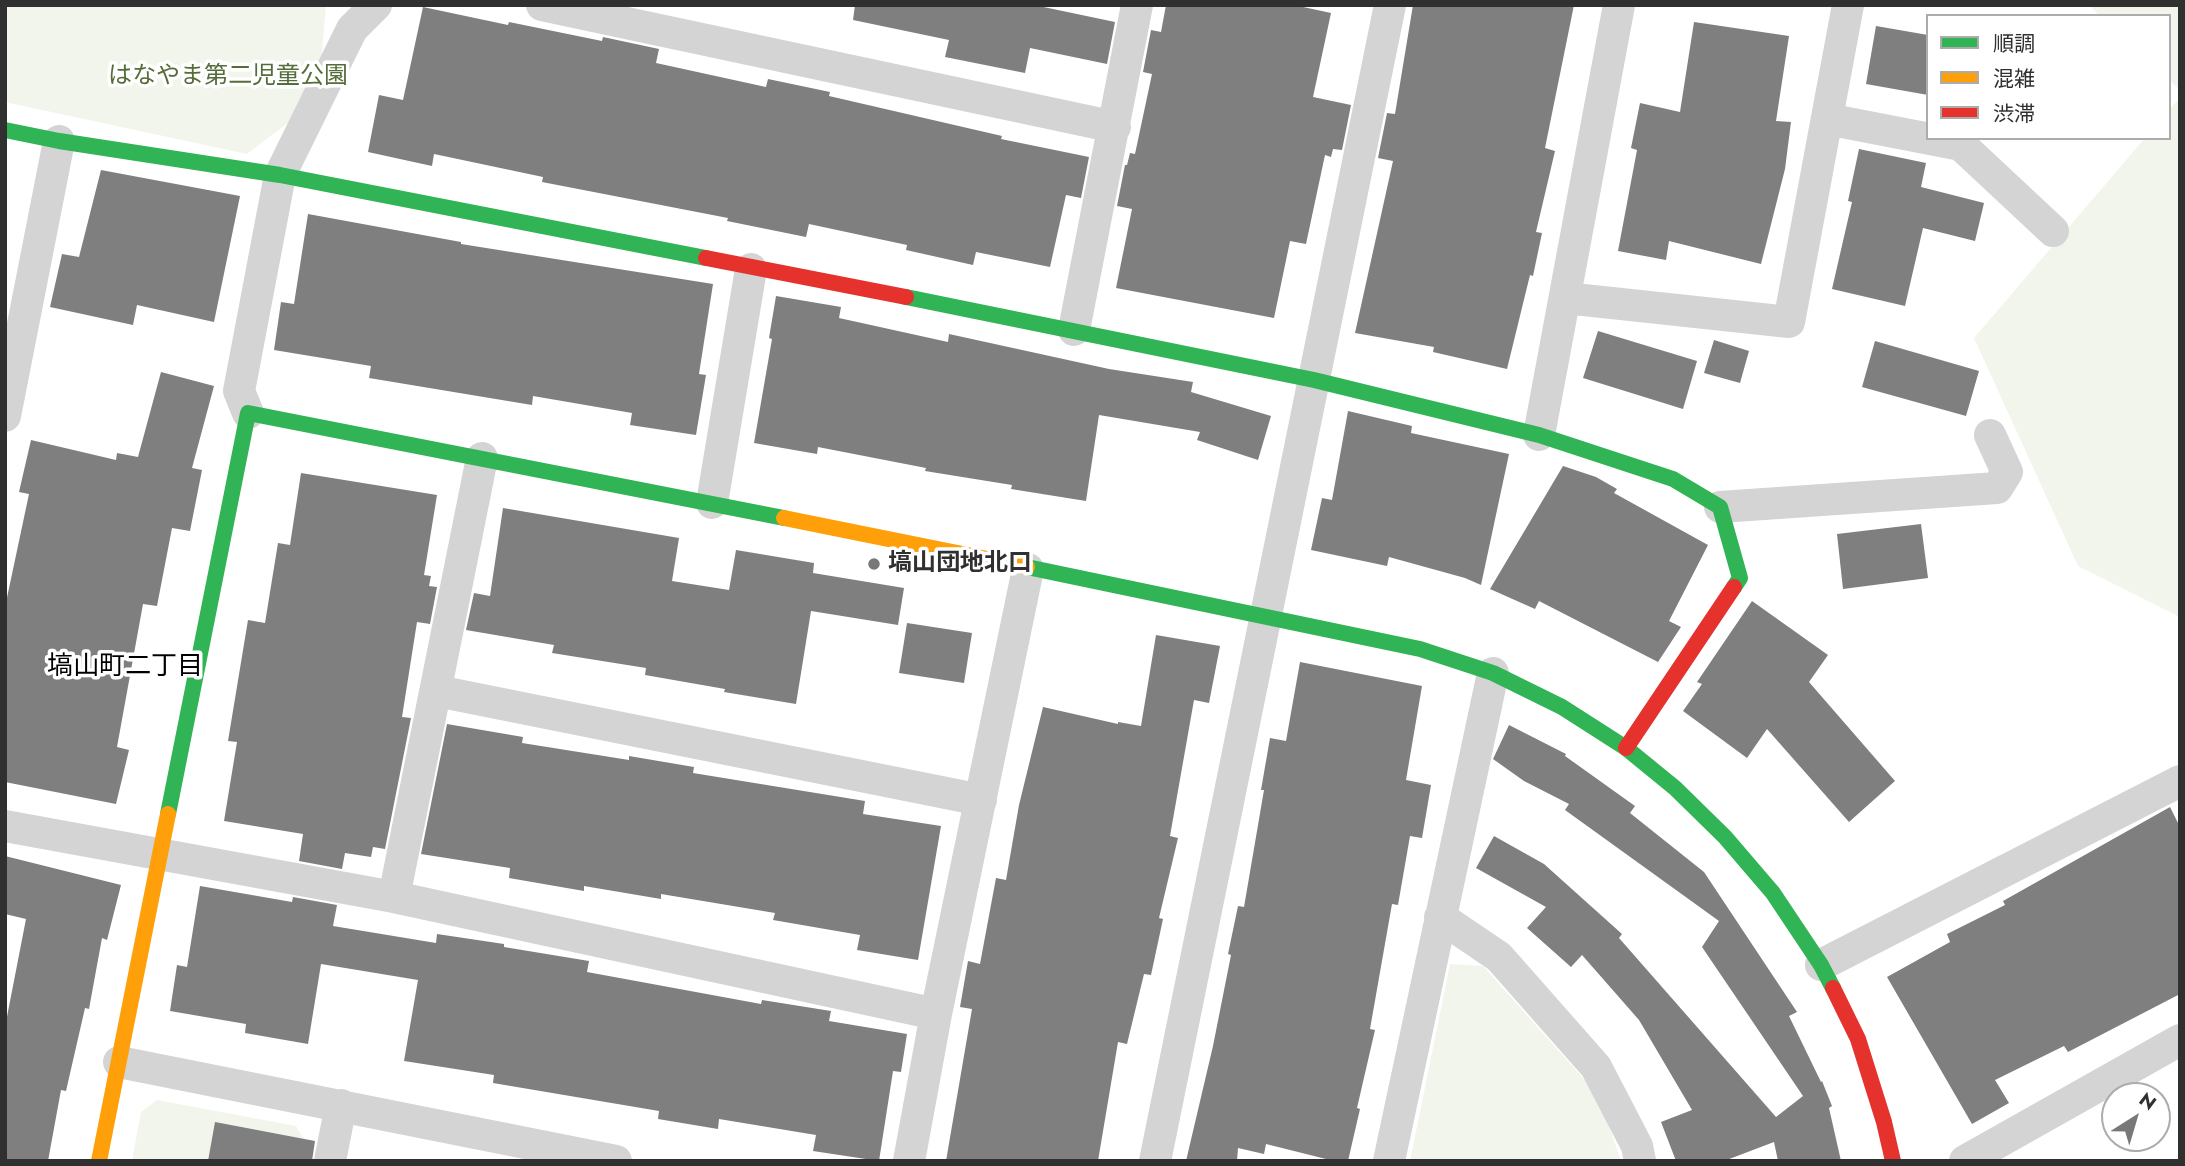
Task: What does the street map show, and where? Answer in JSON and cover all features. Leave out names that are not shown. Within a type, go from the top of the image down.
[{"type":"street","points":[[99,1161],[248,413],[239,391],[280,175],[353,17],[376,5]]},
{"type":"street","points":[[542,5],[1115,127]]},
{"type":"street","points":[[1074,330],[1137,5]]},
{"type":"street","points":[[1155,1161],[1390,5]]},
{"type":"street","points":[[1539,435],[1619,5]]},
{"type":"street","points":[[1566,298],[1788,322],[1848,5]]},
{"type":"street","points":[[1827,119],[1926,138]]},
{"type":"street","points":[[5,130],[280,175],[1074,330],[1314,380],[1539,435],[1673,479],[1720,507],[1997,488],[2007,472],[1990,435]]},
{"type":"street","points":[[1935,140],[1961,145],[2053,231]]},
{"type":"street","points":[[5,416],[60,141]]},
{"type":"street","points":[[712,503],[751,268]]},
{"type":"street","points":[[248,413],[712,503],[1264,615],[1420,649],[1493,673],[1562,706],[1626,748],[1675,788],[1725,838],[1773,893],[1821,965],[1858,1039],[1884,1122],[1892,1161]]},
{"type":"street","points":[[394,897],[482,458]]},
{"type":"street","points":[[1626,748],[1740,578],[1720,507]]},
{"type":"street","points":[[909,1161],[936,1014],[1028,569]]},
{"type":"street","points":[[1389,1161],[1493,673]]},
{"type":"street","points":[[437,691],[981,800]]},
{"type":"street","points":[[1821,965],[2180,781]]},
{"type":"street","points":[[5,826],[394,897],[936,1014]]},
{"type":"street","points":[[1440,917],[1499,957],[1596,1067],[1637,1146],[1640,1161]]},
{"type":"street","points":[[1965,1161],[2180,1040]]},
{"type":"street","points":[[119,1062],[616,1161]]},
{"type":"street","points":[[330,1161],[341,1105]]},
{"type":"green space","name":"はなやま第二児童公園","points":[[5,5],[326,5],[320,76],[293,119],[247,154],[5,102]]},
{"type":"green space","points":[[2089,5],[2180,5],[2180,90],[2171,82],[2171,14],[2098,14]]},
{"type":"green space","points":[[2180,98],[2180,617],[2078,566],[1974,338],[2143,140],[2171,140],[2171,108]]},
{"type":"green space","points":[[1450,964],[1483,966],[1599,1096],[1621,1161],[1410,1161]]},
{"type":"green space","points":[[157,1100],[296,1126],[311,1152],[309,1161],[132,1161],[141,1112]]},
{"type":"building","points":[[855,5],[1034,5],[1115,22],[1107,64],[1030,48],[1025,73],[945,57],[949,40],[853,20]]},
{"type":"building","points":[[1166,5],[1294,5],[1331,13],[1313,97],[1351,105],[1342,150],[1333,149],[1331,157],[1325,155],[1306,244],[1290,241],[1274,318],[1116,288],[1132,209],[1117,206],[1125,165],[1130,153],[1135,154],[1152,74],[1143,72],[1151,30],[1161,32]]},
{"type":"building","points":[[1413,5],[1574,5],[1545,148],[1555,151],[1536,232],[1542,233],[1507,369],[1433,352],[1434,347],[1355,333],[1393,161],[1378,158],[1387,113],[1395,114]]},
{"type":"building","points":[[423,7],[508,25],[509,22],[602,41],[603,37],[659,49],[656,63],[766,87],[768,79],[830,92],[829,96],[1002,136],[1001,139],[1089,157],[1081,198],[1066,195],[1050,267],[976,252],[973,265],[906,250],[907,245],[809,224],[806,237],[727,221],[728,218],[542,182],[543,177],[434,154],[432,166],[368,152],[379,95],[403,100]]},
{"type":"building","points":[[1694,22],[1789,36],[1776,121],[1791,122],[1785,169],[1761,264],[1669,241],[1666,260],[1618,251],[1637,150],[1631,148],[1640,103],[1680,112]]},
{"type":"building","points":[[1876,26],[1926,35],[1926,95],[1866,84]]},
{"type":"building","points":[[1859,149],[1926,163],[1921,187],[1984,203],[1975,241],[1923,228],[1905,306],[1832,289],[1852,202],[1848,201]]},
{"type":"building","points":[[101,170],[240,196],[214,322],[137,305],[133,325],[50,307],[62,254],[79,257]]},
{"type":"building","points":[[308,214],[461,244],[713,284],[699,374],[706,375],[696,435],[630,425],[632,413],[533,396],[532,405],[369,378],[371,366],[274,350],[281,302],[294,304]]},
{"type":"building","points":[[776,296],[841,307],[839,318],[948,342],[949,334],[1109,369],[1193,382],[1191,392],[1271,416],[1258,460],[1197,440],[1200,432],[1099,415],[1086,501],[1011,489],[1012,485],[925,471],[926,468],[818,447],[817,454],[754,443],[772,339],[769,338]]},
{"type":"building","points":[[1598,331],[1697,361],[1683,409],[1583,378]]},
{"type":"building","points":[[1714,340],[1749,351],[1740,383],[1704,373]]},
{"type":"building","points":[[1875,341],[1979,371],[1966,416],[1862,387]]},
{"type":"building","points":[[161,372],[214,386],[192,468],[202,470],[190,531],[172,528],[157,606],[143,604],[117,747],[129,750],[116,804],[5,782],[5,607],[29,494],[19,492],[31,440],[116,460],[117,453],[138,457]]},
{"type":"building","points":[[1348,411],[1412,426],[1411,433],[1509,454],[1481,585],[1389,557],[1387,566],[1311,550],[1322,498],[1332,500]]},
{"type":"building","points":[[1563,466],[1596,477],[1617,489],[1614,493],[1708,545],[1669,621],[1681,627],[1658,662],[1539,601],[1535,609],[1490,589]]},
{"type":"building","points":[[301,473],[437,495],[424,575],[431,576],[429,586],[437,587],[430,624],[417,622],[402,717],[411,718],[385,849],[373,847],[371,857],[345,853],[342,869],[299,861],[303,834],[224,821],[237,742],[228,741],[248,620],[265,623],[278,543],[290,545]]},
{"type":"building","points":[[503,508],[679,538],[672,581],[729,590],[736,550],[814,563],[813,573],[904,588],[898,625],[811,611],[796,704],[645,675],[646,668],[552,653],[554,645],[466,630],[474,593],[490,596]]},
{"type":"building","points":[[1921,524],[1928,578],[1843,589],[1837,534]]},
{"type":"building","points":[[1752,601],[1828,655],[1809,682],[1895,781],[1849,822],[1767,729],[1747,758],[1683,711],[1702,684],[1697,682]]},
{"type":"building","points":[[907,623],[972,633],[964,683],[899,673]]},
{"type":"building","points":[[1156,635],[1220,646],[1209,703],[1194,700],[1170,836],[1178,838],[1159,918],[1163,919],[1151,975],[1144,974],[1127,1044],[1118,1042],[1098,1161],[946,1161],[972,1009],[960,1007],[968,961],[980,964],[996,878],[1006,880],[1019,805],[1043,707],[1118,724],[1141,726]]},
{"type":"building","points":[[1300,662],[1422,686],[1406,780],[1431,785],[1422,838],[1410,836],[1398,905],[1392,904],[1370,1029],[1375,1030],[1348,1161],[1334,1161],[1266,1144],[1264,1154],[1238,1148],[1237,1161],[1186,1161],[1213,1046],[1238,906],[1244,907],[1270,738],[1286,741]]},
{"type":"building","points":[[447,724],[523,737],[522,743],[629,760],[629,756],[694,767],[693,773],[865,801],[863,814],[941,826],[918,960],[857,950],[860,935],[773,920],[775,913],[661,894],[661,899],[584,886],[584,891],[509,878],[510,868],[421,854]]},
{"type":"building","points":[[1509,725],[1566,754],[1565,756],[1635,806],[1630,813],[1704,872],[1797,1012],[1789,1016],[1832,1106],[1829,1108],[1841,1161],[1778,1161],[1774,1142],[1724,1161],[1676,1161],[1661,1122],[1692,1110],[1639,1020],[1582,955],[1571,967],[1527,928],[1546,907],[1476,868],[1494,836],[1544,864],[1622,934],[1619,938],[1776,1117],[1803,1096],[1702,947],[1719,921],[1565,810],[1569,804],[1524,781],[1493,759]]},
{"type":"building","points":[[2170,807],[2180,827],[2180,994],[2068,1052],[2064,1046],[1995,1080],[2009,1103],[1972,1124],[1887,977],[1950,942],[1947,934],[2005,905],[2003,901]]},
{"type":"building","points":[[5,856],[121,885],[107,940],[102,938],[89,1009],[85,1008],[66,1091],[61,1090],[48,1161],[5,1161],[5,1027],[26,919],[5,914]]},
{"type":"building","points":[[200,886],[292,902],[293,897],[337,905],[333,926],[436,943],[437,934],[504,944],[504,947],[589,961],[587,972],[761,1004],[762,1000],[831,1011],[829,1021],[907,1034],[901,1072],[893,1071],[879,1161],[813,1151],[816,1135],[719,1119],[718,1129],[658,1119],[659,1111],[493,1083],[494,1075],[404,1061],[418,980],[321,964],[308,1044],[245,1033],[246,1024],[170,1011],[177,965],[187,967]]},
{"type":"building","points":[[215,1122],[315,1141],[312,1161],[208,1161]]},
{"type":"traffic: fast","points":[[5,130],[59,141],[280,175],[706,258]]},
{"type":"traffic: fast","points":[[906,297],[1314,380],[1539,435],[1673,479],[1720,507],[1740,578],[1734,587]]},
{"type":"traffic: fast","points":[[168,814],[248,413],[784,518]]},
{"type":"traffic: fast","points":[[1027,567],[1420,649],[1493,673],[1562,707],[1626,748],[1675,788],[1725,837],[1773,893],[1821,965],[1833,988]]},
{"type":"traffic: slow","points":[[784,518],[1027,567]]},
{"type":"traffic: slow","points":[[99,1161],[168,814]]},
{"type":"traffic: jam","points":[[706,258],[906,297]]},
{"type":"traffic: jam","points":[[1626,748],[1734,587]]},
{"type":"traffic: jam","points":[[1833,988],[1858,1039],[1884,1122],[1893,1161]]},
{"type":"place","name":"塙山団地北口","points":[[874,564]]},
{"type":"district","name":"塙山町二丁目","points":[[125,668]]}]
